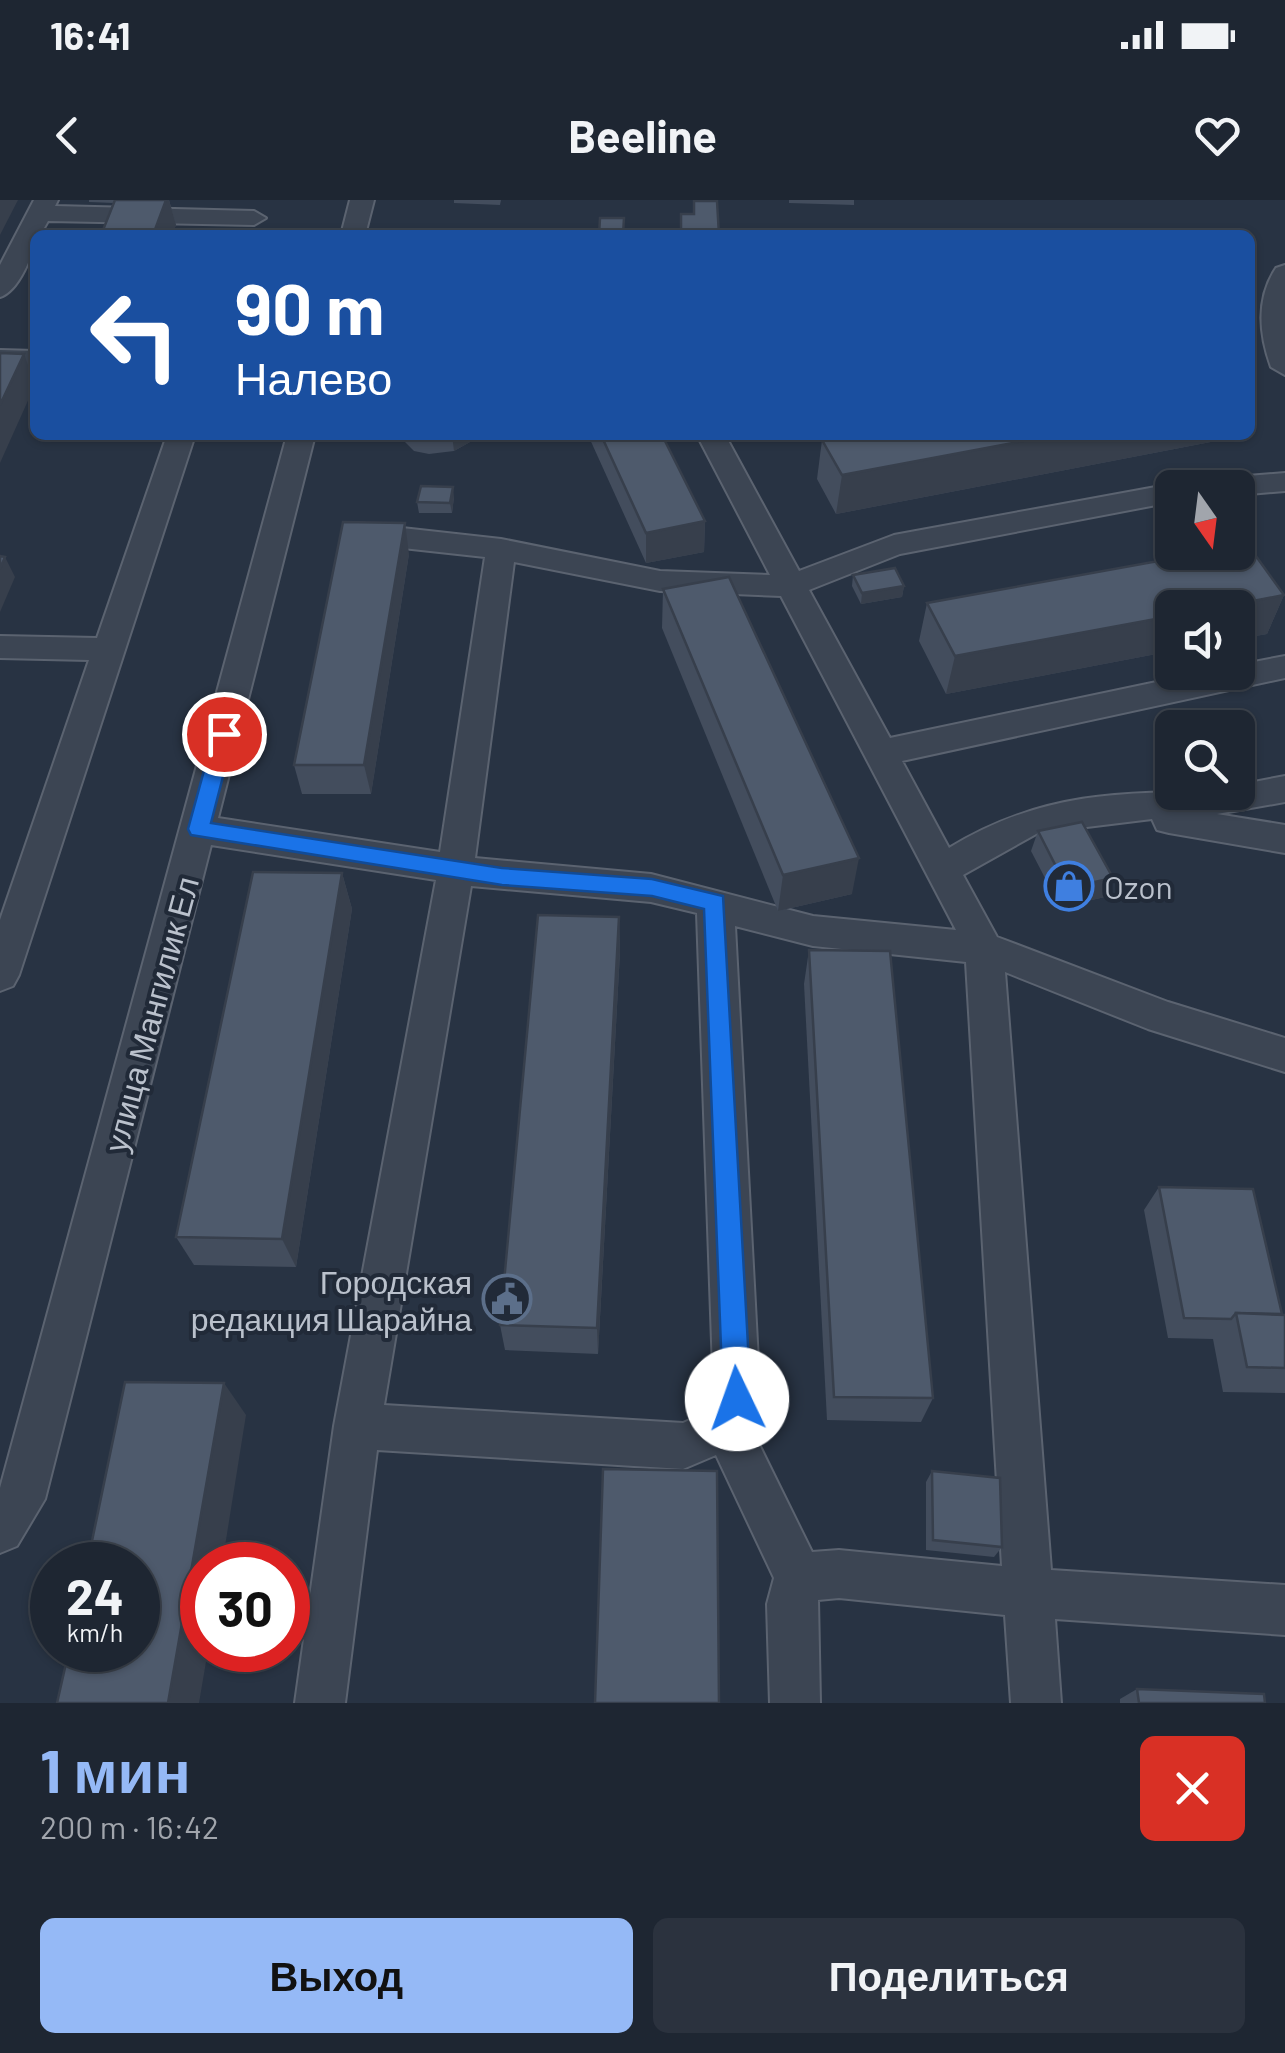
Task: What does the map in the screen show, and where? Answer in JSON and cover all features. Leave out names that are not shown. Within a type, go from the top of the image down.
[{"type":"street","points":[[354,230],[362,200]]},
{"type":"street","points":[[31,230],[43,207],[254,218]]},
{"type":"street","points":[[0,290],[30,232]]},
{"type":"street","points":[[1285,273],[1280,280],[1275,318],[1285,367]]},
{"type":"street","points":[[0,358],[30,358]]},
{"type":"street","points":[[0,975],[180,440]]},
{"type":"street","name":"улица Мангилик Ел","points":[[0,1529],[21,1499],[301,440]]},
{"type":"street","points":[[714,440],[984,948],[1036,1703]]},
{"type":"street","points":[[1255,484],[1285,482]]},
{"type":"street","points":[[344,532],[500,549],[660,582],[791,586],[894,545],[1155,497]]},
{"type":"street","points":[[320,1703],[356,1426],[456,869],[500,549]]},
{"type":"street","points":[[0,647],[110,649]]},
{"type":"street","points":[[880,753],[1285,667]]},
{"type":"street","points":[[942,870],[1036,820],[1107,809],[1247,799],[1285,789]]},
{"type":"street","points":[[1107,809],[1285,839]]},
{"type":"street","points":[[199,829],[502,876],[652,888],[715,902],[750,918],[811,933],[984,948],[1162,1017],[1285,1055]]},
{"type":"street","points":[[715,902],[737,1399],[727,1427],[800,1577],[792,1604],[795,1703]]},
{"type":"street","points":[[356,1426],[683,1446],[727,1427]]},
{"type":"street","points":[[800,1577],[839,1574],[1285,1610]]},
{"type":"building","points":[[115,200],[166,200],[155,230],[103,230]]},
{"type":"building","points":[[694,201],[717,201],[719,230],[681,230],[681,214],[694,214]]},
{"type":"building","points":[[600,218],[624,218],[623,230],[599,230]]},
{"type":"building","points":[[0,353],[24,354],[0,405]]},
{"type":"building","points":[[603,440],[664,440],[705,521],[646,533]]},
{"type":"building","points":[[822,440],[1028,440],[842,475]]},
{"type":"building","points":[[421,486],[453,487],[450,503],[417,502]]},
{"type":"building","points":[[343,522],[405,523],[364,765],[294,765]]},
{"type":"building","points":[[1255,555],[1284,595],[1255,601],[1255,590],[1155,590],[1155,619],[955,656],[927,603],[1155,562],[1155,570],[1255,570]]},
{"type":"building","points":[[895,568],[904,586],[862,593],[853,575]]},
{"type":"building","points":[[729,577],[859,858],[783,875],[663,589]]},
{"type":"building","points":[[1082,822],[1113,878],[1067,888],[1038,831]]},
{"type":"building","points":[[253,872],[342,873],[282,1239],[176,1237]]},
{"type":"building","points":[[538,915],[619,917],[597,1328],[500,1325]]},
{"type":"building","points":[[809,950],[890,951],[933,1398],[834,1397]]},
{"type":"building","points":[[1159,1187],[1253,1189],[1282,1314],[1184,1318]]},
{"type":"building","points":[[1236,1313],[1285,1315],[1285,1368],[1247,1367]]},
{"type":"building","points":[[125,1382],[224,1383],[196,1542],[180,1542],[180,1634],[168,1703],[57,1703],[64,1672],[160,1672],[160,1542],[92,1542]]},
{"type":"building","points":[[603,1469],[717,1471],[719,1703],[595,1703]]},
{"type":"building","points":[[932,1471],[1000,1478],[1002,1547],[933,1540]]},
{"type":"building","points":[[1137,1689],[1264,1694],[1265,1703],[1139,1703]]},
{"type":"place","name":"Ozon","points":[[1069,886]]},
{"type":"place","name":"Городская редакция Шарайна","points":[[507,1299]]},
{"type":"route","points":[[224,734],[199,829],[502,876],[652,888],[715,902],[737,1399]]}]
